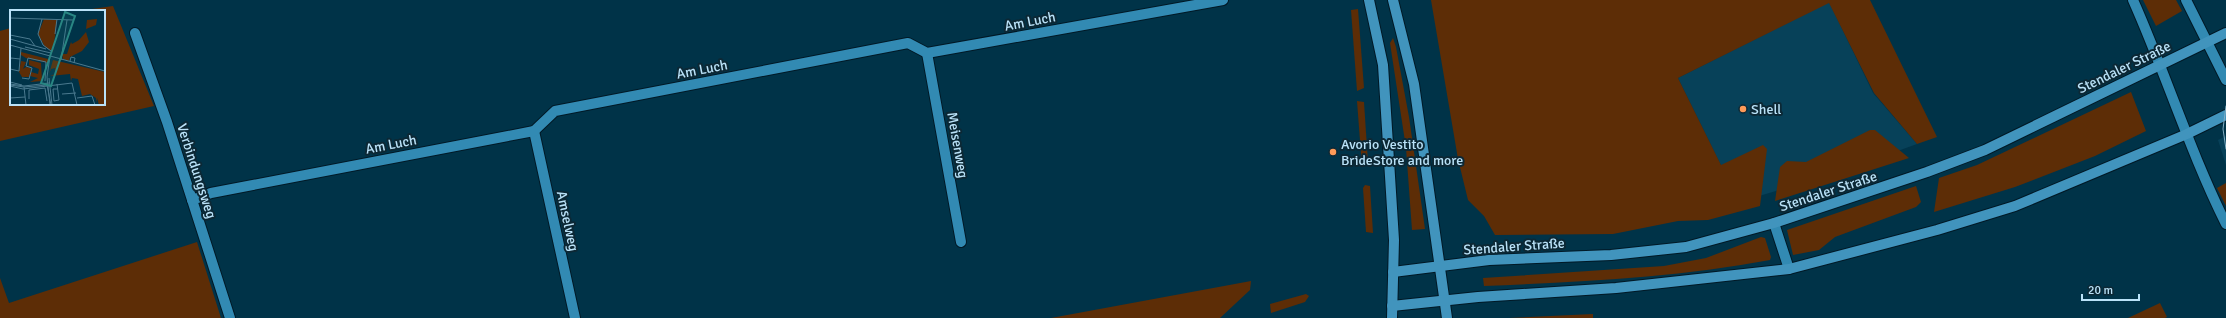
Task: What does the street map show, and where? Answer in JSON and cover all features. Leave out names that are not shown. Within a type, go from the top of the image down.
[{"type":"main road","points":[[1369,0],[1384,64],[1394,240],[1392,318]]},
{"type":"main road","points":[[1393,0],[1414,84],[1447,318]]},
{"type":"main road","name":"Stendaler Straße","points":[[1393,272],[1489,260],[1612,255],[1686,247],[1774,223],[1927,172],[1985,150],[2226,33]]},
{"type":"main road","points":[[1392,306],[1444,300],[1616,288],[1789,269],[1937,230],[2015,206],[2187,134],[2226,115]]},
{"type":"street","name":"Am Luch","points":[[192,200],[211,193],[534,131],[554,112],[908,43],[927,53],[1223,0]]},
{"type":"street","points":[[2133,0],[2161,64],[2206,185],[2226,224]]},
{"type":"street","points":[[2186,0],[2226,80]]},
{"type":"street","name":"Verbindungsweg","points":[[135,33],[192,200],[230,318]]},
{"type":"street","name":"Meisenweg","points":[[927,53],[961,242]]},
{"type":"street","name":"Amselweg","points":[[534,131],[575,318]]},
{"type":"street","points":[[1774,223],[1789,269]]},
{"type":"shaded area","points":[[1431,0],[1870,0],[1937,137],[1917,144],[1874,93],[1829,3],[1678,78],[1721,165],[1763,145],[1767,149],[1760,206],[1708,220],[1678,221],[1613,234],[1495,235],[1484,216],[1468,200],[1458,159]]},
{"type":"shaded area","points":[[2143,0],[2176,0],[2182,11],[2156,26]]},
{"type":"shaded area","points":[[1829,2],[1873,93],[1917,144],[1837,173],[1739,202],[1678,78]]},
{"type":"shaded area","points":[[113,6],[154,106],[0,141],[0,31],[10,28],[10,105],[105,105],[105,10],[85,10]]},
{"type":"shaded area","points":[[1358,9],[1364,88],[1357,91],[1351,10]]},
{"type":"shaded area","points":[[1393,38],[1409,117],[1425,229],[1412,230],[1406,148],[1390,43]]},
{"type":"shaded area","points":[[2131,92],[2146,131],[2095,156],[2015,187],[1934,212],[1939,178],[1977,165]]},
{"type":"shaded area","points":[[1357,101],[1364,102],[1368,163],[1362,167]]},
{"type":"shaded area","points":[[1870,130],[1875,130],[1909,158],[1775,201],[1780,167],[1787,161],[1806,162]]},
{"type":"shaded area","points":[[2226,136],[2226,165],[2218,140]]},
{"type":"shaded area","points":[[2226,183],[2226,206],[2217,188]]},
{"type":"shaded area","points":[[1365,185],[1370,186],[1373,233],[1366,232],[1363,188]]},
{"type":"shaded area","points":[[1916,186],[1921,202],[1916,207],[1835,237],[1819,250],[1793,255],[1787,230]]},
{"type":"shaded area","points":[[1761,237],[1765,238],[1771,257],[1770,260],[1663,275],[1591,281],[1484,286],[1483,278],[1664,266],[1706,258]]},
{"type":"shaded area","points":[[197,242],[221,318],[0,318],[0,278],[9,303]]},
{"type":"shaded area","points":[[1251,281],[1250,290],[1220,318],[1051,318]]},
{"type":"shaded area","points":[[1306,294],[1309,296],[1305,302],[1271,313],[1270,304]]},
{"type":"shaded area","points":[[2160,303],[2167,317],[2165,318],[2128,318]]},
{"type":"shaded area","points":[[1593,314],[1593,318],[1509,318]]},
{"type":"tram line","points":[[2226,106],[2223,129],[2226,149]]},
{"type":"place","name":"Shell","points":[[1743,109]]},
{"type":"place","name":"Avorio Vestito BrideStore and more","points":[[1333,152]]}]
